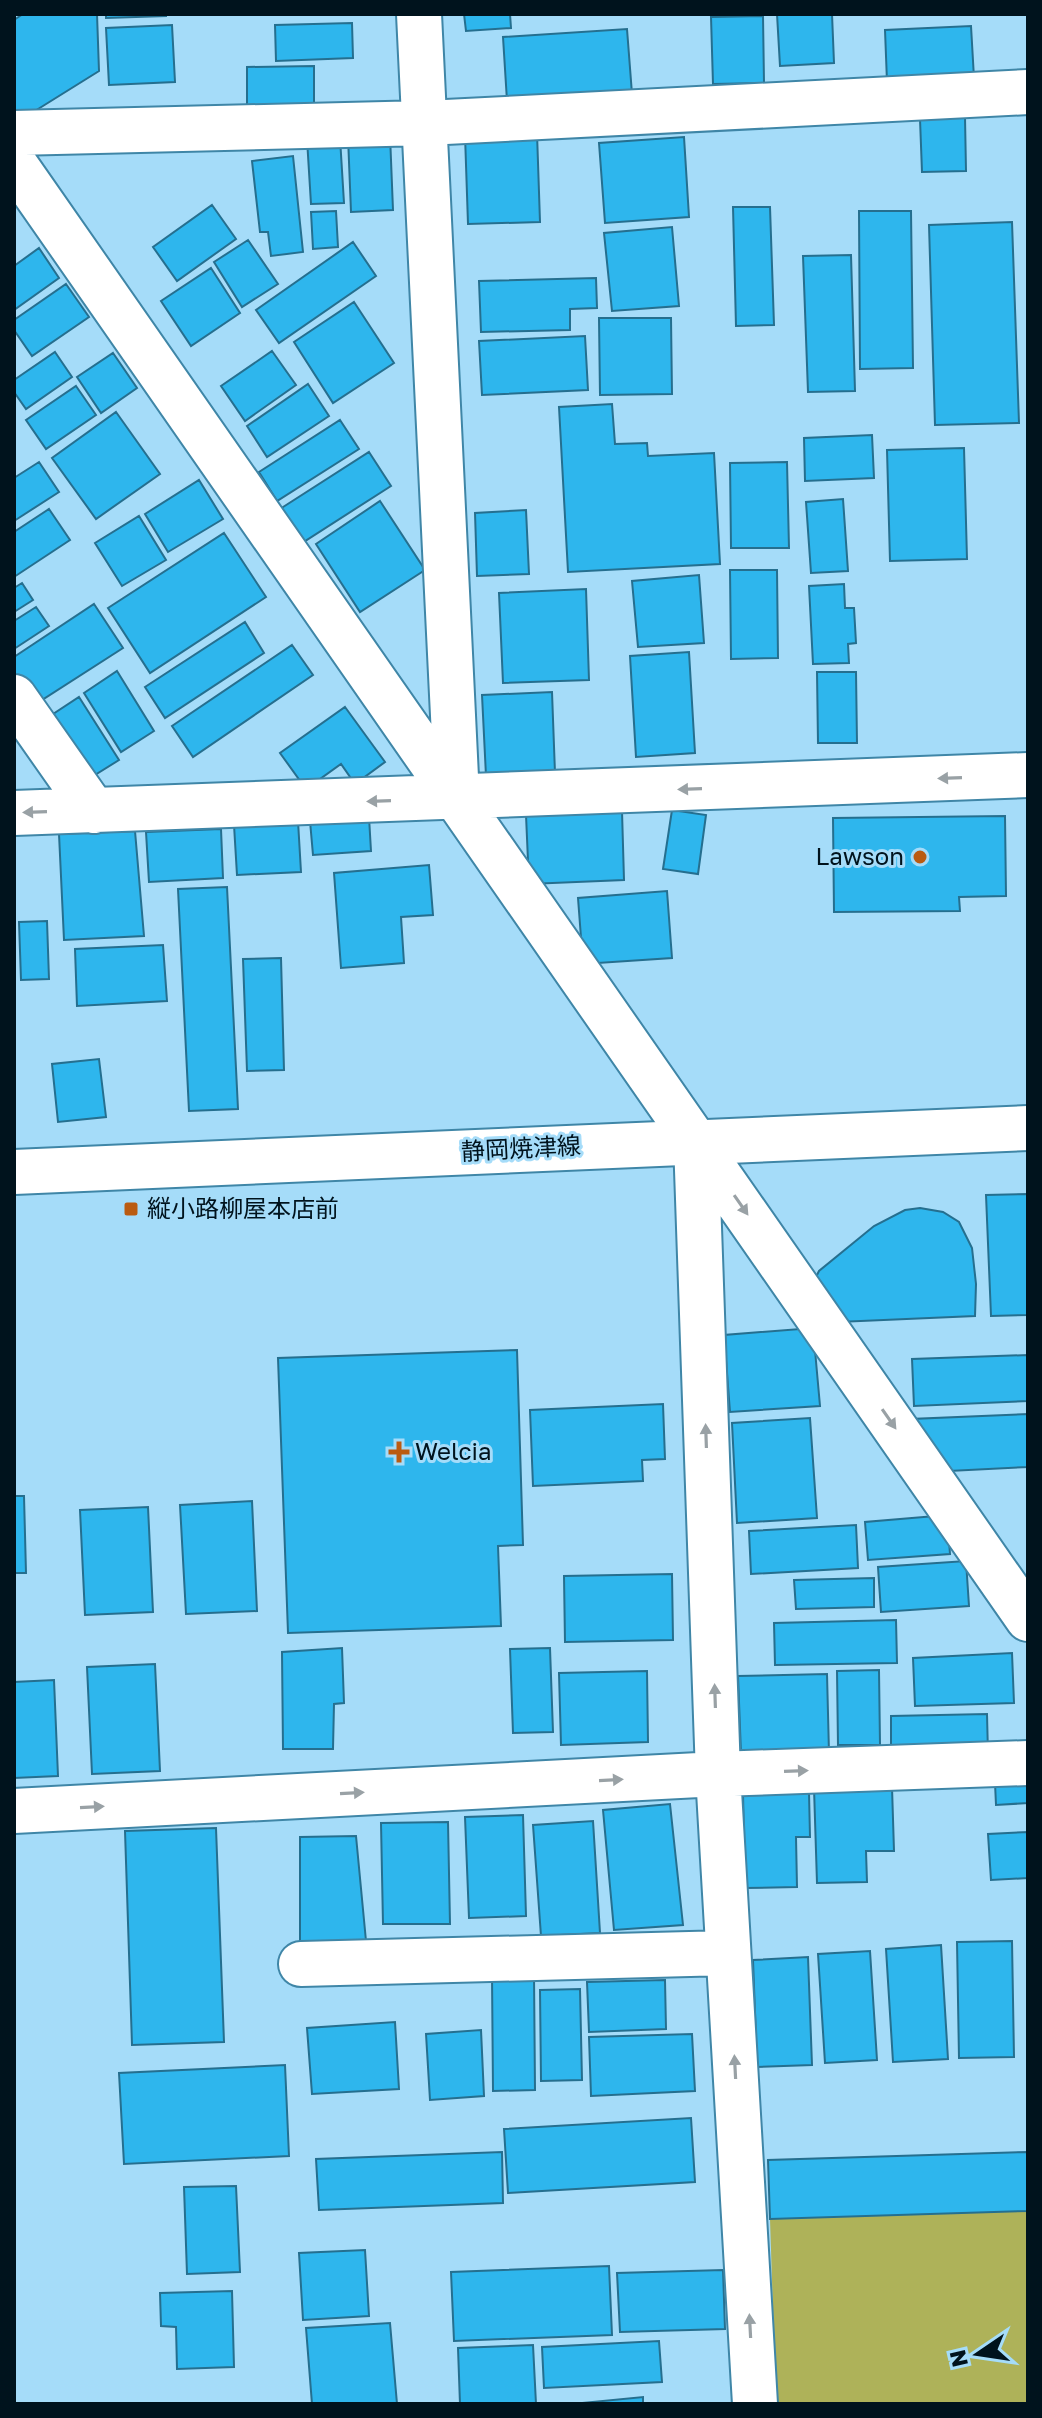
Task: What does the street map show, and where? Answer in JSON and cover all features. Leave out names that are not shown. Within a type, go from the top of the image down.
[{"type":"street","points":[[419,14],[457,798]]},
{"type":"street","points":[[14,133],[426,123],[1028,92]]},
{"type":"street","points":[[14,163],[1028,1619]]},
{"type":"street","points":[[14,697],[94,811]]},
{"type":"street","points":[[14,813],[1028,775]]},
{"type":"street","name":"静岡焼津線","points":[[14,1172],[1028,1128]]},
{"type":"street","points":[[696,1141],[718,1774],[755,2404]]},
{"type":"street","points":[[14,1811],[718,1774],[1028,1763]]},
{"type":"street","points":[[301,1964],[728,1953]]},
{"type":"green space","points":[[1028,2211],[1028,2404],[776,2404],[770,2219]]},
{"type":"building","points":[[23,14],[97,14],[99,71],[14,124],[14,20]]},
{"type":"building","points":[[106,14],[166,14],[166,16],[106,18]]},
{"type":"building","points":[[464,14],[510,14],[511,28],[466,31]]},
{"type":"building","points":[[777,14],[832,14],[834,63],[780,66]]},
{"type":"building","points":[[763,16],[764,83],[713,84],[711,17]]},
{"type":"building","points":[[352,23],[353,58],[276,61],[275,25]]},
{"type":"building","points":[[172,25],[175,82],[109,85],[106,28]]},
{"type":"building","points":[[971,26],[974,78],[887,82],[885,30]]},
{"type":"building","points":[[627,29],[632,94],[507,101],[503,37]]},
{"type":"building","points":[[314,66],[314,106],[247,107],[247,67]]},
{"type":"building","points":[[965,117],[966,171],[922,172],[920,119]]},
{"type":"building","points":[[537,133],[540,222],[468,224],[465,135]]},
{"type":"building","points":[[390,135],[393,210],[351,212],[348,137]]},
{"type":"building","points":[[684,137],[689,217],[605,223],[599,143]]},
{"type":"building","points":[[340,138],[344,203],[311,204],[307,139]]},
{"type":"building","points":[[293,156],[303,252],[271,256],[268,232],[260,232],[252,161]]},
{"type":"building","points":[[212,205],[236,239],[177,281],[153,247]]},
{"type":"building","points":[[733,207],[770,207],[774,325],[736,326]]},
{"type":"building","points":[[336,211],[338,247],[313,249],[311,212]]},
{"type":"building","points":[[859,211],[911,211],[913,368],[860,369]]},
{"type":"building","points":[[1012,222],[1019,423],[935,425],[929,225]]},
{"type":"building","points":[[672,227],[679,306],[612,311],[604,233]]},
{"type":"building","points":[[248,240],[278,284],[242,307],[214,262]]},
{"type":"building","points":[[353,242],[376,276],[279,343],[256,310]]},
{"type":"building","points":[[39,248],[59,278],[14,310],[14,266]]},
{"type":"building","points":[[851,255],[855,391],[808,392],[803,256]]},
{"type":"building","points":[[211,268],[240,313],[191,346],[161,301]]},
{"type":"building","points":[[596,278],[597,308],[570,309],[570,330],[481,332],[479,281]]},
{"type":"building","points":[[66,284],[89,317],[32,356],[14,330],[14,320]]},
{"type":"building","points":[[354,302],[394,363],[333,403],[294,342]]},
{"type":"building","points":[[599,318],[671,318],[672,394],[600,395]]},
{"type":"building","points":[[585,336],[588,390],[482,395],[479,341]]},
{"type":"building","points":[[272,351],[296,385],[245,421],[221,386]]},
{"type":"building","points":[[55,352],[72,377],[26,409],[14,392],[14,380]]},
{"type":"building","points":[[113,353],[137,388],[101,413],[77,377]]},
{"type":"building","points":[[308,384],[329,416],[267,457],[247,426]]},
{"type":"building","points":[[76,386],[96,415],[46,449],[26,420]]},
{"type":"building","points":[[612,404],[615,444],[647,443],[648,456],[714,453],[720,564],[568,572],[559,407]]},
{"type":"building","points":[[116,412],[160,474],[96,519],[52,458]]},
{"type":"building","points":[[340,420],[359,449],[277,501],[259,472]]},
{"type":"building","points":[[872,435],[874,478],[805,481],[804,438]]},
{"type":"building","points":[[964,448],[967,559],[890,561],[887,450]]},
{"type":"building","points":[[369,452],[391,486],[302,543],[280,509]]},
{"type":"building","points":[[39,462],[59,492],[14,521],[14,478]]},
{"type":"building","points":[[787,462],[789,548],[731,548],[730,463]]},
{"type":"building","points":[[199,480],[223,519],[168,552],[145,514]]},
{"type":"building","points":[[843,499],[848,571],[811,573],[806,502]]},
{"type":"building","points":[[380,501],[425,570],[360,612],[316,544]]},
{"type":"building","points":[[49,509],[70,540],[14,577],[14,532]]},
{"type":"building","points":[[526,510],[529,574],[477,576],[475,513]]},
{"type":"building","points":[[139,516],[166,560],[122,586],[95,543]]},
{"type":"building","points":[[224,533],[266,597],[150,673],[108,608]]},
{"type":"building","points":[[730,570],[777,570],[778,658],[731,659]]},
{"type":"building","points":[[699,575],[704,643],[638,647],[632,581]]},
{"type":"building","points":[[22,583],[33,600],[14,612],[14,588]]},
{"type":"building","points":[[844,584],[845,608],[854,608],[856,643],[848,644],[849,663],[813,664],[809,586]]},
{"type":"building","points":[[586,589],[589,680],[503,683],[499,593]]},
{"type":"building","points":[[94,604],[123,648],[31,707],[14,681],[14,657]]},
{"type":"building","points":[[36,607],[49,626],[14,649],[14,621]]},
{"type":"building","points":[[245,622],[264,653],[165,718],[145,687]]},
{"type":"building","points":[[292,645],[313,675],[193,757],[172,726]]},
{"type":"building","points":[[689,652],[695,753],[636,757],[630,656]]},
{"type":"building","points":[[117,671],[154,731],[121,752],[84,693]]},
{"type":"building","points":[[817,672],[856,672],[857,743],[818,743]]},
{"type":"building","points":[[552,692],[555,773],[486,776],[482,695]]},
{"type":"building","points":[[79,697],[119,760],[87,780],[47,718]]},
{"type":"building","points":[[345,707],[385,762],[355,784],[341,764],[306,789],[280,753]]},
{"type":"building","points":[[672,810],[706,815],[698,874],[663,869]]},
{"type":"building","points":[[622,811],[624,880],[529,884],[526,815]]},
{"type":"building","name":"Lawson","points":[[1005,816],[1006,896],[959,897],[960,911],[834,912],[833,818]]},
{"type":"building","points":[[369,817],[371,851],[313,855],[310,821]]},
{"type":"building","points":[[298,821],[301,872],[237,875],[234,825]]},
{"type":"building","points":[[221,829],[223,878],[149,882],[146,832]]},
{"type":"building","points":[[135,831],[144,936],[64,940],[59,834]]},
{"type":"building","points":[[429,865],[433,915],[401,917],[404,963],[341,968],[334,873]]},
{"type":"building","points":[[227,887],[238,1109],[189,1111],[178,889]]},
{"type":"building","points":[[667,891],[672,958],[583,964],[578,898]]},
{"type":"building","points":[[47,921],[49,979],[21,980],[19,922]]},
{"type":"building","points":[[163,945],[167,1001],[77,1006],[75,949]]},
{"type":"building","points":[[281,958],[284,1070],[247,1071],[243,959]]},
{"type":"building","points":[[99,1059],[106,1117],[58,1122],[52,1064]]},
{"type":"building","points":[[1028,1194],[1028,1315],[991,1316],[986,1195]]},
{"type":"building","points":[[920,1208],[943,1212],[959,1222],[972,1248],[976,1284],[975,1316],[838,1322],[813,1283],[819,1271],[874,1226],[905,1210]]},
{"type":"building","points":[[813,1328],[820,1406],[730,1412],[724,1335]]},
{"type":"building","points":[[517,1350],[523,1545],[498,1546],[501,1626],[288,1633],[278,1358]]},
{"type":"building","points":[[1028,1355],[1028,1401],[914,1406],[912,1359]]},
{"type":"building","points":[[663,1404],[665,1459],[642,1460],[643,1481],[533,1486],[530,1410]]},
{"type":"building","points":[[1028,1414],[1028,1467],[949,1471],[911,1419]]},
{"type":"building","points":[[810,1418],[817,1518],[737,1523],[732,1423]]},
{"type":"building","points":[[14,1496],[24,1496],[26,1573],[14,1573]]},
{"type":"building","points":[[252,1501],[257,1611],[186,1614],[180,1505]]},
{"type":"building","points":[[148,1507],[153,1612],[85,1615],[80,1510]]},
{"type":"building","points":[[947,1515],[950,1554],[868,1560],[865,1522]]},
{"type":"building","points":[[856,1525],[858,1568],[751,1574],[749,1531]]},
{"type":"building","points":[[966,1561],[969,1606],[881,1612],[878,1567]]},
{"type":"building","points":[[672,1574],[673,1640],[565,1642],[564,1576]]},
{"type":"building","points":[[874,1578],[874,1607],[796,1609],[794,1580]]},
{"type":"building","points":[[896,1620],[897,1663],[775,1665],[774,1623]]},
{"type":"building","points":[[342,1648],[344,1703],[334,1704],[333,1749],[283,1749],[282,1652]]},
{"type":"building","points":[[550,1648],[553,1732],[513,1733],[510,1649]]},
{"type":"building","points":[[1012,1653],[1014,1703],[915,1706],[913,1658]]},
{"type":"building","points":[[155,1664],[160,1771],[92,1774],[87,1667]]},
{"type":"building","points":[[879,1670],[880,1745],[838,1745],[837,1671]]},
{"type":"building","points":[[647,1671],[648,1742],[561,1745],[559,1673]]},
{"type":"building","points":[[827,1674],[829,1753],[741,1754],[738,1676]]},
{"type":"building","points":[[54,1680],[58,1776],[14,1778],[14,1682]]},
{"type":"building","points":[[987,1714],[988,1754],[891,1756],[891,1716]]},
{"type":"building","points":[[1028,1781],[1028,1803],[996,1805],[995,1783]]},
{"type":"building","points":[[892,1787],[894,1851],[866,1851],[867,1882],[817,1883],[814,1788]]},
{"type":"building","points":[[809,1792],[810,1837],[796,1837],[797,1887],[745,1888],[743,1794]]},
{"type":"building","points":[[670,1804],[683,1925],[614,1930],[603,1810]]},
{"type":"building","points":[[523,1815],[526,1916],[469,1918],[465,1817]]},
{"type":"building","points":[[593,1821],[600,1933],[541,1936],[533,1825]]},
{"type":"building","points":[[448,1822],[450,1924],[383,1924],[381,1823]]},
{"type":"building","points":[[216,1828],[224,2042],[132,2045],[125,1831]]},
{"type":"building","points":[[1028,1832],[1028,1878],[991,1880],[988,1834]]},
{"type":"building","points":[[356,1836],[366,1941],[300,1947],[300,1837]]},
{"type":"building","points":[[1012,1941],[1014,2057],[959,2058],[957,1942]]},
{"type":"building","points":[[941,1945],[948,2059],[893,2062],[886,1949]]},
{"type":"building","points":[[870,1951],[877,2060],[825,2063],[818,1954]]},
{"type":"building","points":[[808,1957],[812,2065],[757,2067],[753,1960]]},
{"type":"building","points":[[492,1975],[534,1975],[535,2090],[493,2091]]},
{"type":"building","points":[[665,1980],[666,2029],[589,2032],[587,1982]]},
{"type":"building","points":[[580,1989],[582,2080],[541,2081],[540,1990]]},
{"type":"building","points":[[395,2022],[399,2089],[312,2094],[307,2028]]},
{"type":"building","points":[[481,2030],[484,2096],[430,2100],[426,2034]]},
{"type":"building","points":[[692,2034],[695,2091],[591,2096],[589,2037]]},
{"type":"building","points":[[285,2065],[289,2156],[124,2164],[119,2073]]},
{"type":"building","points":[[691,2118],[695,2182],[508,2193],[504,2129]]},
{"type":"building","points":[[502,2152],[503,2203],[319,2210],[316,2159]]},
{"type":"building","points":[[1028,2152],[1028,2211],[770,2219],[768,2160]]},
{"type":"building","points":[[236,2186],[240,2272],[187,2274],[184,2187]]},
{"type":"building","points":[[365,2250],[369,2316],[303,2320],[299,2253]]},
{"type":"building","points":[[609,2266],[612,2335],[454,2341],[451,2272]]},
{"type":"building","points":[[723,2270],[725,2329],[620,2332],[617,2273]]},
{"type":"building","points":[[232,2291],[234,2367],[177,2369],[176,2327],[161,2326],[160,2293]]},
{"type":"building","points":[[390,2323],[397,2404],[312,2404],[306,2328]]},
{"type":"building","points":[[659,2341],[662,2382],[544,2388],[542,2347]]},
{"type":"building","points":[[533,2345],[536,2404],[460,2404],[458,2348]]},
{"type":"building","points":[[643,2397],[643,2404],[572,2404]]},
{"type":"place","name":"Lawson","points":[[920,857]]},
{"type":"place","name":"縦小路柳屋本店前","points":[[131,1209]]},
{"type":"place","name":"Welcia","points":[[399,1452]]}]
